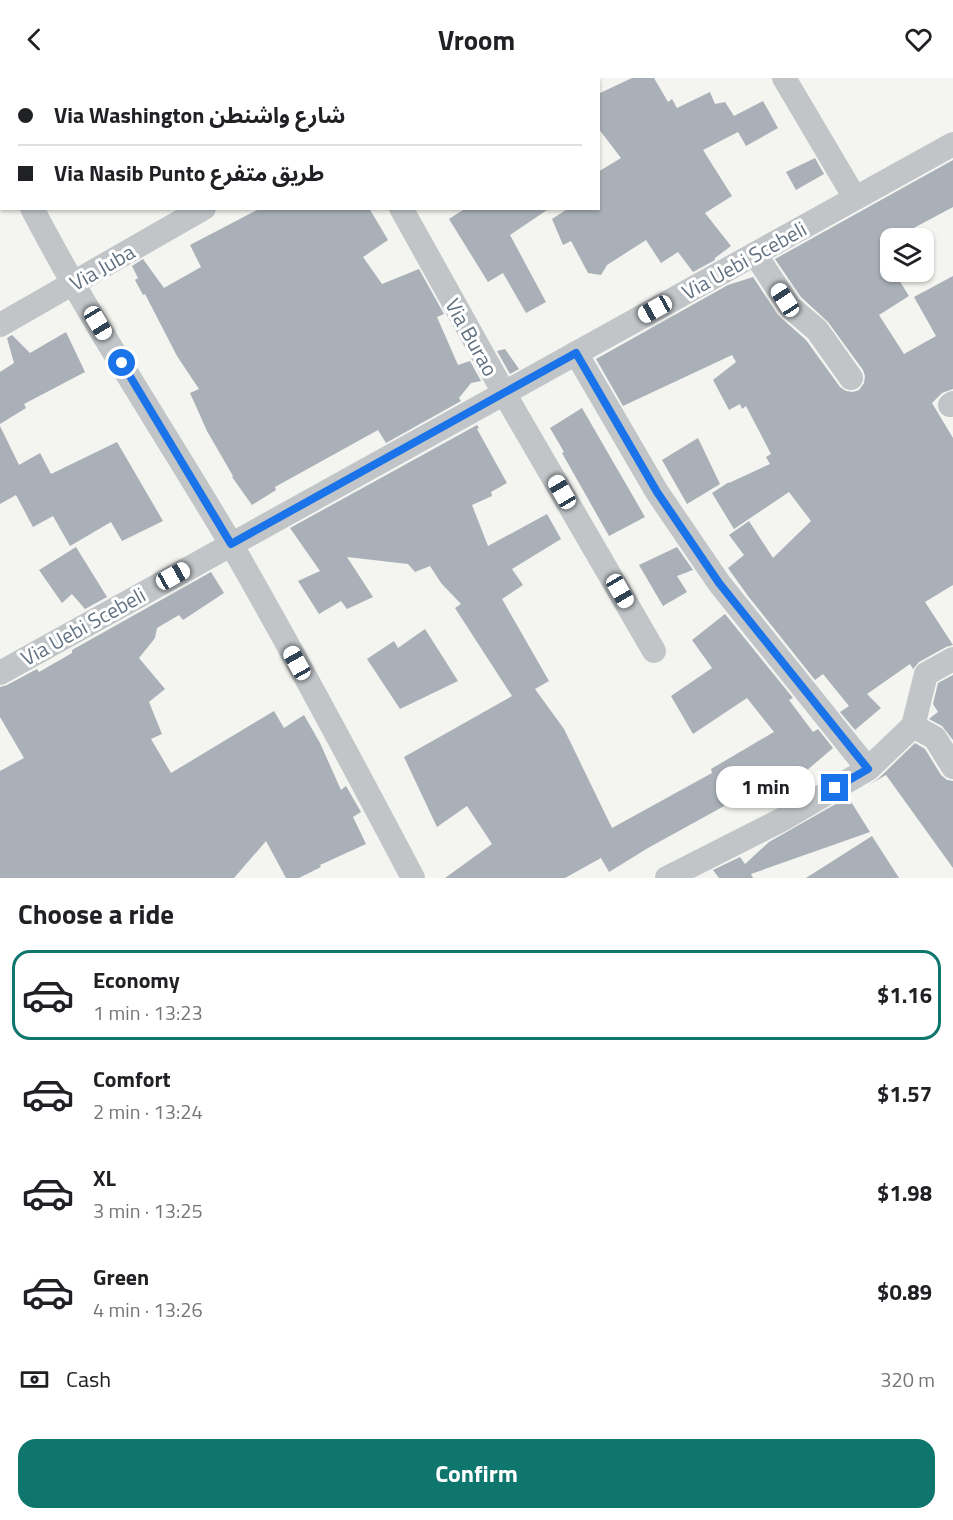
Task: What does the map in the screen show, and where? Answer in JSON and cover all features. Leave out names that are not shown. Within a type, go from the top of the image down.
[{"type":"street","points":[[784,78],[855,198]]},
{"type":"street","name":"Via Uebi Scebeli","points":[[0,673],[953,144]]},
{"type":"street","points":[[33,210],[73,283],[231,544],[352,762],[413,878]]},
{"type":"street","name":"Via Juba","points":[[0,325],[201,210]]},
{"type":"street","name":"Via Burao","points":[[402,210],[504,393],[654,651]]},
{"type":"street","points":[[755,254],[785,300],[817,330],[851,378]]},
{"type":"street","points":[[576,353],[657,492],[719,583],[868,769]]},
{"type":"street","points":[[667,878],[785,818],[868,769],[913,726],[926,674],[953,659]]},
{"type":"street","points":[[913,726],[934,738],[953,767]]},
{"type":"building","points":[[632,78],[654,78],[668,102],[672,99],[677,108],[710,92],[715,104],[725,102],[734,116],[763,101],[778,128],[746,146],[738,132],[703,150],[732,196],[705,213],[731,246],[715,260],[693,272],[678,252],[661,263],[646,240],[607,265],[601,275],[588,273],[571,241],[563,245],[552,219],[566,210],[600,210],[600,171],[621,158],[600,131],[600,93]]},
{"type":"building","points":[[815,158],[824,174],[796,190],[786,172]]},
{"type":"building","points":[[953,160],[953,207],[914,228],[880,228],[880,282],[900,282],[909,296],[879,315],[904,354],[936,336],[914,297],[953,276],[953,389],[942,393],[932,403],[953,438],[953,585],[925,602],[953,645],[919,662],[913,669],[910,664],[867,694],[881,708],[855,730],[840,712],[849,706],[823,674],[815,680],[728,568],[744,555],[729,535],[749,521],[773,558],[811,521],[789,492],[734,529],[712,493],[729,482],[770,464],[766,457],[771,454],[746,406],[742,409],[740,404],[729,410],[713,380],[736,362],[732,355],[623,406],[596,359],[728,285],[753,277],[778,315],[806,340],[840,387],[846,391],[859,390],[864,383],[863,370],[828,322],[801,297],[775,259]]},
{"type":"building","points":[[257,210],[370,210],[388,240],[363,257],[382,284],[419,269],[444,314],[437,317],[458,365],[470,361],[481,381],[471,383],[459,398],[461,401],[386,443],[378,430],[275,487],[276,490],[252,505],[232,477],[207,431],[190,393],[199,389],[177,356],[145,294],[143,295],[135,280],[138,278],[132,266],[143,259],[164,288],[201,267],[190,245]]},
{"type":"building","points":[[463,210],[547,210],[510,235],[546,302],[526,313],[503,273],[488,282],[449,219]]},
{"type":"building","points":[[66,332],[85,372],[24,404],[26,408],[0,424],[0,372],[14,363],[7,338],[12,335],[30,353]]},
{"type":"building","points":[[505,349],[519,369],[510,374],[497,351]]},
{"type":"building","points":[[582,408],[645,517],[609,536],[550,428]]},
{"type":"building","points":[[477,425],[479,428],[477,429],[507,483],[491,492],[492,496],[472,505],[488,546],[547,514],[561,539],[512,569],[523,585],[502,599],[549,681],[535,689],[564,729],[612,828],[712,773],[711,769],[774,732],[747,698],[693,734],[671,696],[712,668],[692,640],[725,614],[793,698],[789,700],[813,732],[818,729],[833,748],[792,783],[799,793],[773,808],[755,789],[609,872],[601,858],[565,878],[445,878],[492,844],[467,806],[437,827],[404,757],[512,696],[455,608],[461,604],[441,583],[430,566],[415,572],[408,564],[347,557],[373,597],[347,609],[341,601],[319,614],[298,581],[320,571],[290,528]]},
{"type":"building","points":[[0,426],[19,465],[40,453],[51,474],[117,442],[163,521],[122,541],[111,522],[70,546],[53,516],[33,527],[16,495],[0,504]]},
{"type":"building","points":[[698,438],[720,484],[687,504],[662,460]]},
{"type":"building","points":[[76,547],[107,597],[85,609],[72,594],[62,603],[39,570]]},
{"type":"building","points":[[677,547],[693,570],[677,576],[687,592],[663,606],[639,565]]},
{"type":"building","points":[[211,572],[224,593],[183,620],[179,615],[157,628],[155,638],[139,658],[165,689],[149,702],[162,734],[151,739],[171,773],[274,711],[284,728],[304,715],[320,743],[341,790],[346,786],[361,812],[353,817],[366,844],[320,865],[321,867],[299,878],[286,878],[266,841],[234,878],[0,878],[0,771],[24,758],[0,717],[0,687],[37,669],[39,672],[72,653],[72,650]]},
{"type":"building","points":[[425,629],[458,681],[400,709],[367,659],[394,641],[398,648]]},
{"type":"building","points":[[953,675],[953,740],[942,726],[929,719],[938,712],[933,704],[938,683]]},
{"type":"building","points":[[915,743],[925,749],[941,775],[953,781],[953,868],[886,775],[869,785]]},
{"type":"building","points":[[848,797],[870,832],[751,874],[753,878],[719,878],[713,870],[740,857],[745,864],[769,842]]},
{"type":"building","points":[[872,836],[899,878],[806,878]]},
{"type":"route","points":[[122,363],[231,544],[576,353],[657,492],[719,583],[868,769],[835,788]]}]
